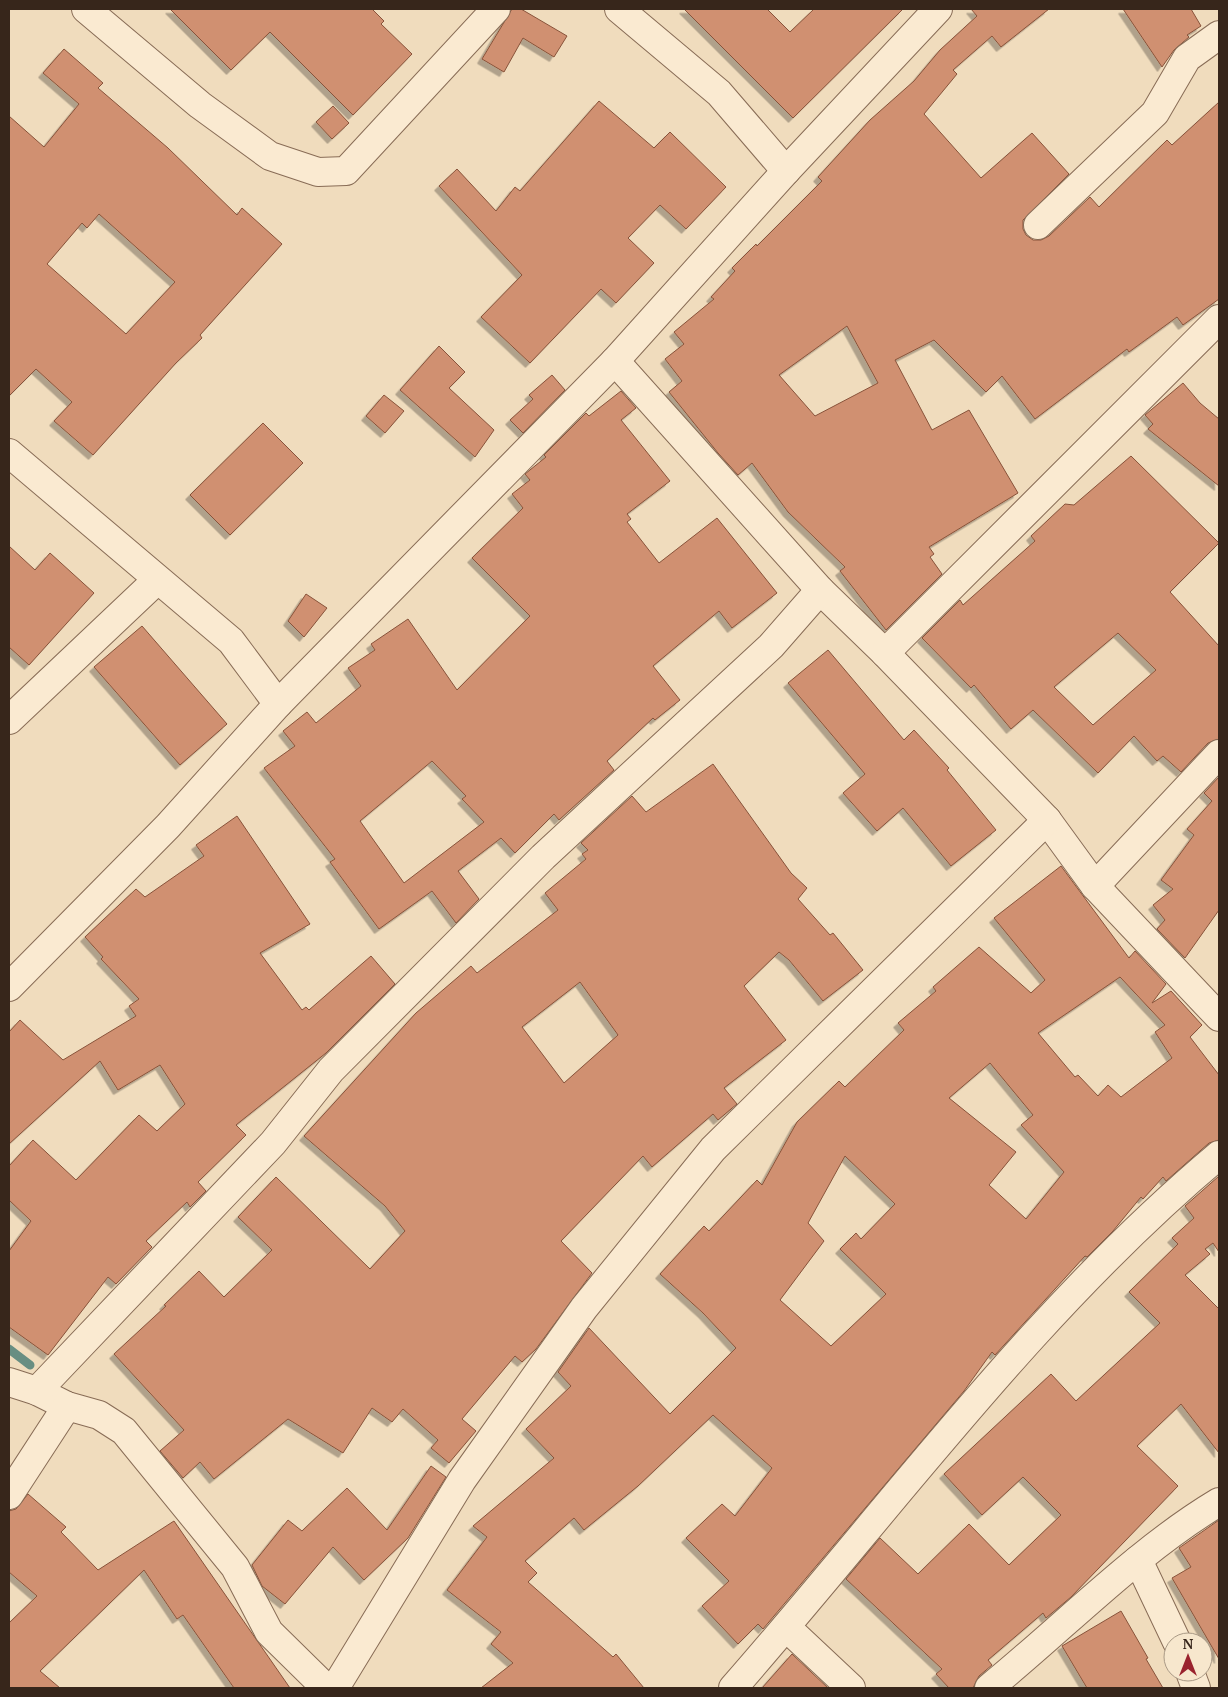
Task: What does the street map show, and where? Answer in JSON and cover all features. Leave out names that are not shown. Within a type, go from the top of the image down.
[{"type":"street","points":[[86,9],[200,105],[270,156],[318,172],[346,171],[496,9]]},
{"type":"street","points":[[619,9],[719,93],[786,171]]},
{"type":"street","points":[[9,987],[168,826],[278,704],[615,361],[786,171],[938,9]]},
{"type":"street","points":[[1038,225],[1155,113],[1187,58],[1219,35]]},
{"type":"street","points":[[885,653],[1219,319]]},
{"type":"street","points":[[615,361],[820,590],[885,653],[1047,820],[1094,886],[1219,1017]]},
{"type":"street","points":[[9,453],[231,641],[278,704]]},
{"type":"street","points":[[9,720],[157,580]]},
{"type":"street","points":[[37,1391],[273,1143],[331,1070],[543,856],[771,646],[820,590]]},
{"type":"street","points":[[1094,886],[1219,754]]},
{"type":"street","points":[[335,1688],[462,1480],[584,1308],[713,1148],[1047,820]]},
{"type":"street","points":[[733,1688],[990,1385],[1096,1267],[1219,1155]]},
{"type":"street","points":[[9,1382],[37,1391],[67,1406],[99,1415],[124,1431],[235,1567],[269,1632],[326,1688]]},
{"type":"street","points":[[9,1494],[67,1406]]},
{"type":"street","points":[[989,1688],[1041,1646],[1138,1560],[1189,1520],[1219,1502]]},
{"type":"street","points":[[1138,1560],[1172,1632]]},
{"type":"street","points":[[786,1627],[851,1688]]},
{"type":"building","points":[[170,9],[372,9],[384,21],[381,24],[412,54],[353,115],[270,32],[231,70]]},
{"type":"building","points":[[512,9],[521,9],[567,36],[554,57],[523,38],[504,72],[482,59]]},
{"type":"building","points":[[684,9],[767,9],[790,32],[814,9],[903,9],[793,118]]},
{"type":"building","points":[[971,9],[1049,9],[1001,47],[992,36],[953,70],[957,74],[924,114],[981,178],[1032,133],[1069,174],[1023,220],[1023,229],[1026,235],[1033,240],[1041,240],[1049,236],[1090,197],[1099,207],[1167,140],[1172,145],[1219,102],[1219,299],[1183,325],[1177,317],[1129,352],[1127,349],[1035,419],[1002,376],[986,392],[934,340],[895,360],[932,430],[969,410],[1018,493],[929,547],[934,554],[930,557],[942,574],[886,630],[840,571],[845,567],[788,512],[752,463],[738,475],[718,453],[669,392],[682,381],[665,359],[684,344],[674,332],[714,299],[711,297],[735,271],[732,268],[756,244],[757,246],[822,181],[818,177],[870,120],[914,81],[940,50],[977,16]],"holes":[[[847,326],[878,383],[815,416],[779,375]]]},
{"type":"building","points":[[1123,9],[1191,9],[1201,26],[1187,35],[1189,37],[1174,50],[1162,67]]},
{"type":"building","points":[[64,49],[103,83],[98,88],[168,148],[237,215],[242,208],[282,244],[200,335],[202,338],[176,363],[93,455],[54,421],[72,402],[36,369],[9,396],[9,116],[44,147],[79,104],[43,73]],"holes":[[[99,214],[175,282],[126,334],[47,264],[82,223],[87,228]]]},
{"type":"building","points":[[599,101],[654,148],[670,132],[726,187],[686,229],[660,205],[628,238],[654,263],[616,303],[601,289],[530,363],[481,317],[522,275],[439,186],[457,169],[496,211],[515,187],[520,191]]},
{"type":"building","points":[[333,106],[349,123],[332,139],[316,122]]},
{"type":"building","points":[[439,346],[465,372],[449,388],[494,430],[475,457],[400,390]]},
{"type":"building","points":[[552,375],[565,390],[523,433],[510,420],[533,399],[529,395]]},
{"type":"building","points":[[1183,383],[1200,403],[1219,419],[1219,486],[1148,429],[1153,424],[1145,415]]},
{"type":"building","points":[[621,391],[636,408],[621,420],[670,481],[627,514],[631,519],[627,522],[659,563],[717,518],[777,593],[732,628],[719,611],[653,666],[680,700],[655,720],[653,718],[607,761],[614,770],[559,820],[554,814],[515,853],[501,838],[458,871],[479,899],[456,923],[432,891],[379,929],[330,862],[335,859],[264,768],[295,746],[283,731],[307,712],[316,723],[361,686],[348,668],[375,650],[371,644],[408,619],[457,690],[530,616],[472,558],[523,508],[512,494],[530,480],[525,474],[546,457],[544,455],[586,413],[589,416]],"holes":[[[432,761],[466,796],[462,799],[484,822],[404,883],[360,821]]]},
{"type":"building","points":[[384,395],[404,411],[385,433],[366,416]]},
{"type":"building","points":[[263,423],[303,463],[230,535],[190,495]]},
{"type":"building","points":[[1131,456],[1219,543],[1170,592],[1219,646],[1219,739],[1208,743],[1181,772],[1163,756],[1157,761],[1134,736],[1098,773],[1033,710],[1011,729],[974,685],[971,688],[922,638],[960,600],[963,605],[1035,541],[1031,536],[1065,504],[1074,505]],"holes":[[[1118,633],[1156,670],[1093,725],[1054,687]]]},
{"type":"building","points":[[9,546],[35,570],[50,553],[94,593],[29,665],[9,647]]},
{"type":"building","points":[[306,594],[327,608],[304,637],[288,621]]},
{"type":"building","points":[[142,626],[227,724],[180,765],[94,667]]},
{"type":"building","points":[[828,650],[904,740],[914,730],[949,768],[947,770],[996,830],[951,866],[903,808],[877,831],[843,793],[865,774],[788,683]]},
{"type":"building","points":[[713,764],[791,873],[807,888],[798,899],[830,935],[833,933],[863,970],[823,1001],[789,960],[779,952],[744,986],[786,1040],[724,1088],[737,1104],[718,1120],[713,1114],[652,1167],[643,1156],[561,1241],[592,1273],[536,1349],[522,1362],[515,1356],[462,1419],[476,1431],[449,1463],[431,1448],[438,1440],[403,1409],[392,1422],[372,1408],[343,1453],[288,1419],[214,1479],[200,1462],[183,1478],[160,1451],[184,1430],[114,1354],[166,1306],[164,1305],[199,1271],[224,1297],[272,1250],[238,1217],[276,1177],[370,1269],[405,1231],[385,1206],[304,1136],[416,1013],[471,966],[477,973],[558,910],[545,893],[586,859],[582,854],[588,850],[581,843],[632,796],[646,812]],"holes":[[[580,982],[618,1035],[564,1083],[522,1027]]]},
{"type":"building","points":[[1219,777],[1219,910],[1185,958],[1157,929],[1165,920],[1153,905],[1173,889],[1161,880],[1194,835],[1187,829],[1212,801],[1204,793]]},
{"type":"building","points":[[237,816],[310,924],[260,953],[302,1010],[306,1007],[309,1010],[371,956],[395,984],[326,1053],[236,1125],[246,1135],[198,1182],[206,1191],[190,1207],[187,1202],[146,1241],[152,1247],[116,1284],[108,1277],[48,1355],[9,1327],[9,1251],[31,1221],[9,1200],[9,1166],[33,1140],[76,1180],[139,1115],[157,1131],[185,1104],[160,1065],[118,1090],[100,1061],[9,1144],[9,1032],[20,1020],[63,1060],[136,1016],[129,1006],[139,999],[101,959],[103,957],[85,937],[136,889],[145,897],[204,856],[196,845]]},
{"type":"building","points":[[1061,866],[1129,958],[1135,951],[1166,984],[1152,1003],[1171,991],[1202,1025],[1190,1037],[1219,1075],[1219,1140],[1209,1143],[1166,1181],[1163,1177],[1143,1199],[1141,1197],[1113,1231],[1087,1257],[1085,1256],[995,1355],[992,1352],[964,1391],[763,1629],[758,1624],[738,1644],[702,1606],[729,1581],[686,1538],[722,1504],[735,1516],[772,1468],[713,1415],[638,1486],[584,1530],[574,1518],[525,1561],[537,1573],[528,1582],[613,1657],[616,1654],[644,1688],[481,1688],[513,1663],[491,1644],[501,1632],[447,1590],[487,1537],[473,1526],[554,1458],[526,1429],[571,1386],[558,1372],[589,1328],[670,1414],[736,1348],[703,1313],[660,1274],[704,1226],[709,1231],[757,1180],[762,1185],[797,1122],[839,1081],[845,1087],[904,1030],[898,1023],[936,991],[933,987],[979,947],[1031,993],[1045,980],[994,918]],"holes":[[[1120,977],[1165,1025],[1155,1032],[1172,1058],[1121,1097],[1108,1085],[1098,1096],[1078,1075],[1075,1077],[1038,1033]],[[990,1063],[1033,1115],[1021,1125],[1064,1172],[1026,1219],[989,1185],[1016,1152],[949,1098]],[[845,1156],[895,1204],[861,1239],[856,1233],[840,1249],[886,1294],[831,1346],[780,1300],[824,1241],[808,1223]]]},
{"type":"building","points":[[1219,1176],[1219,1252],[1213,1243],[1205,1249],[1210,1254],[1185,1275],[1219,1309],[1219,1453],[1181,1404],[1137,1446],[1178,1486],[1071,1597],[1046,1618],[1043,1613],[988,1660],[992,1665],[979,1676],[973,1688],[949,1688],[936,1674],[942,1669],[846,1579],[880,1538],[918,1574],[969,1524],[1009,1565],[1061,1515],[1023,1477],[982,1515],[944,1474],[1051,1374],[1076,1401],[1160,1323],[1129,1292],[1178,1244],[1172,1238],[1194,1218],[1185,1206]]},
{"type":"building","points":[[431,1466],[446,1477],[408,1538],[364,1580],[333,1547],[285,1604],[262,1586],[252,1565],[288,1520],[302,1531],[347,1488],[387,1530]]},
{"type":"building","points":[[28,1494],[66,1527],[61,1532],[98,1570],[174,1521],[290,1688],[234,1688],[183,1615],[177,1619],[144,1570],[40,1671],[60,1688],[9,1688],[9,1623],[37,1596],[9,1572],[9,1511],[16,1509]]},
{"type":"building","points":[[1219,1520],[1219,1659],[1213,1649],[1213,1632],[1203,1632],[1172,1578],[1191,1567],[1179,1548]]},
{"type":"building","points":[[1121,1611],[1163,1688],[1087,1688],[1062,1646]]},
{"type":"building","points":[[792,1654],[828,1688],[762,1688]]},
{"type":"waterway","points":[[9,1349],[30,1365]]}]
